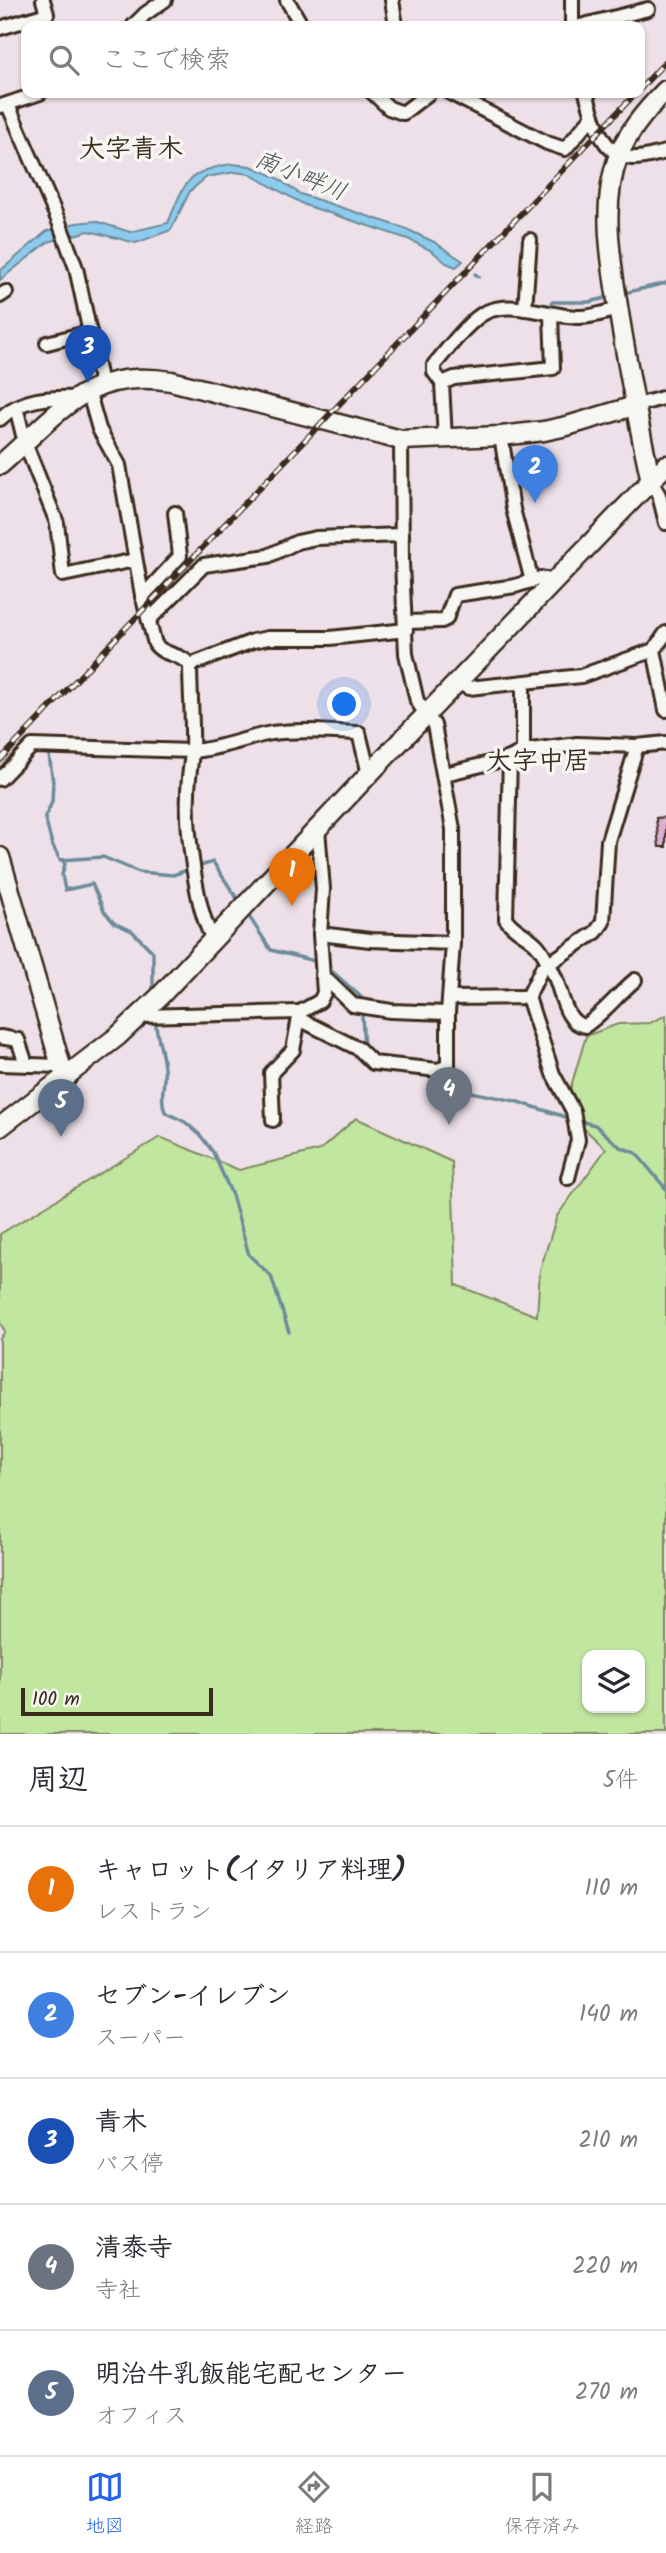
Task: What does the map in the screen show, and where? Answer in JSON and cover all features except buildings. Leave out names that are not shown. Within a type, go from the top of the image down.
[{"type":"street","points":[[35,21],[47,14],[43,0]]},
{"type":"street","points":[[138,21],[165,0]]},
{"type":"street","points":[[288,0],[299,21]]},
{"type":"street","points":[[392,0],[395,21]]},
{"type":"street","points":[[572,0],[572,21]]},
{"type":"street","points":[[609,21],[648,9]]},
{"type":"street","points":[[0,28],[21,25]]},
{"type":"street","points":[[666,90],[635,128],[619,154],[609,214],[617,298],[634,406],[651,481],[659,495],[666,523]]},
{"type":"street","points":[[26,98],[4,106],[60,222],[82,289],[90,332],[89,390],[99,429],[119,465],[142,597],[155,644],[159,650],[185,659],[190,665],[192,751],[187,796],[201,914],[214,940]]},
{"type":"street","points":[[379,98],[390,108],[403,113],[422,98]]},
{"type":"street","points":[[460,98],[547,143],[565,149],[593,116]]},
{"type":"street","points":[[588,98],[606,146],[619,154],[634,158],[666,152]]},
{"type":"street","points":[[525,309],[530,240]]},
{"type":"street","points":[[445,439],[442,383],[437,379],[433,365],[478,317],[488,311],[525,309],[551,315],[584,317],[617,298]]},
{"type":"street","points":[[442,383],[454,378],[553,368],[551,315]]},
{"type":"street","points":[[47,343],[90,332]]},
{"type":"street","points":[[0,419],[16,407],[38,399],[135,378],[172,381],[401,440],[500,436],[567,426],[666,397]]},
{"type":"street","points":[[0,465],[89,390]]},
{"type":"street","points":[[16,407],[25,443],[57,523],[63,575],[135,560]]},
{"type":"street","points":[[500,436],[521,545],[532,581]]},
{"type":"street","points":[[139,1016],[300,1016],[359,1049],[373,1063],[438,1070],[448,1066],[448,1013],[453,943],[453,829],[434,725],[417,701],[406,654],[401,440]]},
{"type":"street","points":[[0,1127],[64,1072],[139,1016],[666,465]]},
{"type":"street","points":[[142,597],[180,556],[175,513]]},
{"type":"street","points":[[149,620],[204,565],[268,556],[296,542],[316,538],[402,536]]},
{"type":"street","points":[[190,665],[268,638],[330,638],[442,621],[446,619],[455,595],[515,586],[541,578],[555,581]]},
{"type":"street","points":[[458,683],[469,688],[581,676],[654,650],[666,633]]},
{"type":"street","points":[[654,650],[666,710]]},
{"type":"street","points":[[523,684],[523,751]]},
{"type":"street","points":[[0,779],[32,746],[192,751],[217,749],[271,733],[359,733],[369,774]]},
{"type":"street","points":[[444,774],[510,758],[523,751],[577,744],[638,746],[666,743]]},
{"type":"street","points":[[568,1178],[578,1140],[575,1118],[554,1074],[528,997],[538,974],[549,963],[596,932],[603,922],[608,841],[638,746]]},
{"type":"street","points":[[510,758],[506,919],[516,931],[535,943],[549,963],[572,1021],[580,1026],[585,1026],[601,1016],[619,993],[635,980]]},
{"type":"street","points":[[273,1120],[271,1073],[293,1050],[300,1016],[320,1001],[324,993],[320,934],[323,889],[318,829]]},
{"type":"street","points":[[0,857],[64,1072]]},
{"type":"street","points":[[320,934],[370,940],[453,943]]},
{"type":"street","points":[[322,975],[353,1005],[391,1011],[448,1013]]},
{"type":"street","points":[[450,998],[528,997]]},
{"type":"street","points":[[0,1037],[18,1040],[26,1064]]},
{"type":"street","points":[[0,1064],[26,1064],[64,1072]]},
{"type":"green space","points":[[666,1015],[666,1734],[0,1734],[0,1339],[5,1331],[0,1323],[0,1234],[160,1137],[239,1170],[320,1150],[356,1118],[452,1162],[456,1285],[537,1316],[540,1270],[557,1216],[606,1149],[564,1110],[586,1036],[618,1024],[650,1023]]},
{"type":"water","points":[[232,164],[251,166],[276,177],[300,194],[404,228],[434,242],[463,261],[456,267],[408,239],[305,205],[249,174],[235,172],[207,177],[190,191],[171,230],[136,243],[89,231],[48,242],[0,280],[0,271],[47,231],[95,221],[130,232],[168,223],[189,181],[205,170]]},
{"type":"waterway","name":"南小畔川","points":[[475,274],[479,277]]},
{"type":"waterway","name":"南小畔川","points":[[620,294],[666,283]]},
{"type":"waterway","name":"南小畔川","points":[[552,302],[589,302],[610,297]]},
{"type":"waterway","points":[[49,755],[53,782],[52,802],[45,818],[52,844],[60,860],[103,857],[139,872],[173,875],[190,869]]},
{"type":"waterway","points":[[63,861],[65,890],[92,884],[104,911],[114,923],[132,931],[153,952],[153,993]]},
{"type":"waterway","points":[[197,867],[213,862],[240,903]]},
{"type":"waterway","points":[[246,912],[271,950],[318,962]]},
{"type":"waterway","points":[[325,965],[361,997],[364,1049]]},
{"type":"waterway","points":[[155,1018],[163,1062],[165,1112],[185,1122],[213,1152],[232,1195],[249,1255],[271,1276],[289,1332]]},
{"type":"waterway","points":[[438,1075],[459,1077],[466,1091],[515,1101],[572,1119]]},
{"type":"waterway","points":[[579,1121],[595,1125],[620,1147],[636,1153],[666,1189]]},
{"type":"railway","points":[[645,84],[666,61]]},
{"type":"railway","points":[[0,760],[631,98]]},
{"type":"place","name":"青木","points":[[88,383]]},
{"type":"place","name":"セブン-イレブン","points":[[535,503]]},
{"type":"place","name":"キャロット(イタリア料理)","points":[[292,906]]},
{"type":"place","name":"清泰寺","points":[[449,1125]]},
{"type":"place","name":"明治牛乳飯能宅配センター","points":[[61,1137]]},
{"type":"district","name":"大字青木","points":[[131,148]]},
{"type":"district","name":"大字中居","points":[[538,760]]}]
